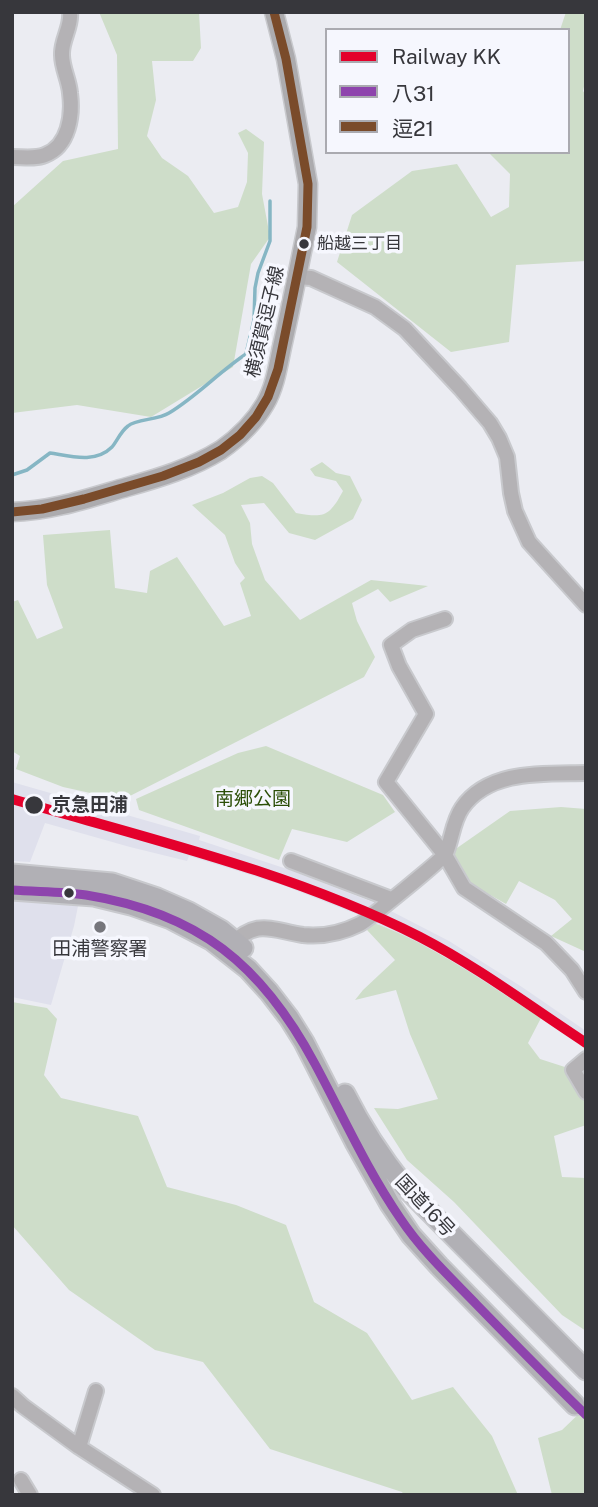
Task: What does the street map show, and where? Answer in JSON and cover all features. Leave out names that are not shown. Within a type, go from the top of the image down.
[{"type":"highway","name":"国道16号","points":[[12,874],[112,883],[157,898],[221,930],[229,946],[270,992],[304,1042],[355,1142],[390,1205],[411,1235],[575,1405]]},
{"type":"highway","name":"国道16号","points":[[12,890],[93,896],[131,905],[171,919],[211,940],[247,951],[275,979],[305,1018],[366,1133],[405,1187],[586,1370]]},
{"type":"highway","points":[[495,1323],[501,1323],[513,1314],[516,1305],[514,1297]]},
{"type":"highway","points":[[518,1346],[514,1336],[516,1329],[527,1321],[537,1321]]},
{"type":"main road","name":"横須賀逗子線","points":[[12,512],[61,506],[162,477],[194,464],[223,449],[246,429],[266,402],[276,376],[307,227],[308,184],[296,111],[274,12]]},
{"type":"street","points":[[12,157],[46,155],[58,147],[66,136],[70,120],[70,93],[62,55],[71,20],[70,12]]},
{"type":"street","points":[[297,276],[311,278],[375,307],[405,329],[460,388],[490,423],[499,438],[507,457],[515,511],[528,542],[586,605]]},
{"type":"street","points":[[445,619],[412,630],[391,645],[399,666],[426,714],[386,782],[445,855],[464,888],[546,943],[572,970],[586,992]]},
{"type":"street","points":[[229,946],[255,929],[268,927],[303,934],[336,934],[361,923],[445,855],[450,835],[463,807],[480,791],[498,780],[523,775],[586,773]]},
{"type":"street","points":[[291,861],[391,899]]},
{"type":"street","points":[[572,970],[586,978]]},
{"type":"street","points":[[586,1059],[573,1070],[586,1092]]},
{"type":"street","points":[[79,1447],[96,1391]]},
{"type":"street","points":[[12,1396],[79,1447],[153,1495]]},
{"type":"street","points":[[21,1480],[30,1495]]},
{"type":"shaded area","points":[[12,782],[200,836],[199,840],[290,870],[375,903],[364,917],[285,886],[189,856],[187,861],[45,823],[30,862],[12,861]]},
{"type":"shaded area","points":[[12,900],[78,906],[51,1005],[12,997]]},
{"type":"shaded area","points":[[387,909],[449,941],[586,1031],[586,1047],[442,955],[374,923]]},
{"type":"green space","points":[[99,12],[199,12],[201,48],[193,61],[152,61],[156,100],[147,136],[162,158],[188,176],[214,213],[238,207],[247,182],[248,153],[238,133],[246,129],[264,142],[262,194],[270,237],[251,264],[233,367],[151,417],[77,405],[12,413],[12,207],[63,161],[118,149],[117,55]]},
{"type":"green space","points":[[566,12],[586,12],[586,78],[583,91],[586,95],[586,261],[516,265],[509,342],[451,352],[337,262],[352,215],[412,171],[457,164],[491,217],[509,207],[510,174],[490,154],[570,154],[570,28],[561,28]]},
{"type":"green space","points":[[322,462],[336,473],[350,476],[362,500],[353,519],[315,540],[289,533],[264,503],[241,505],[250,523],[252,544],[265,580],[300,620],[371,580],[428,586],[390,602],[378,589],[352,603],[357,621],[375,657],[364,677],[122,800],[63,787],[16,769],[20,756],[12,751],[12,602],[18,600],[37,639],[63,628],[47,585],[43,535],[110,530],[115,588],[147,593],[150,571],[177,557],[224,626],[251,616],[240,583],[245,578],[235,563],[225,535],[192,505],[223,493],[250,478],[262,476],[273,483],[296,513],[325,514],[334,506],[343,491],[336,481],[315,476],[310,469]]},
{"type":"green space","name":"南郷公園","points":[[266,746],[383,795],[395,812],[347,842],[292,829],[279,860],[139,810],[136,799],[238,753]]},
{"type":"green space","points":[[561,807],[586,809],[586,952],[551,936],[572,919],[555,900],[519,881],[506,904],[471,884],[447,855],[510,811]]},
{"type":"green space","points":[[374,923],[418,942],[541,1018],[528,1043],[540,1059],[568,1068],[586,1097],[586,1125],[554,1136],[562,1177],[586,1178],[586,1331],[562,1315],[454,1202],[407,1160],[374,1108],[398,1109],[438,1099],[410,1034],[396,990],[355,1000],[395,960],[367,930]]},
{"type":"green space","points":[[12,1002],[47,1008],[57,1019],[44,1075],[61,1098],[138,1116],[167,1187],[236,1205],[286,1225],[314,1302],[367,1333],[412,1400],[453,1387],[492,1436],[518,1495],[404,1495],[402,1492],[270,1449],[203,1362],[155,1350],[69,1290],[12,1225]]},
{"type":"green space","points":[[586,1407],[586,1495],[552,1495],[538,1438],[562,1430]]},
{"type":"waterway","points":[[12,475],[27,470],[50,453],[82,458],[98,456],[112,447],[128,426],[169,413],[246,354],[254,320],[258,273],[270,241],[270,201]]},
{"type":"rail line","name":"KK","points":[[12,799],[271,875],[371,914],[463,961],[586,1043]]},
{"type":"transit line","name":"逗21","points":[[12,512],[42,509],[84,499],[163,476],[199,462],[240,435],[256,417],[268,397],[278,369],[307,227],[308,184],[286,59],[274,12]]},
{"type":"transit line","name":"八31","points":[[12,890],[86,895],[126,903],[162,915],[194,930],[223,949],[249,972],[273,998],[295,1029],[377,1181],[409,1230],[447,1274],[586,1415]]},
{"type":"place","name":"船越三丁目","points":[[304,244]]},
{"type":"place","name":"京急田浦","points":[[34,805]]},
{"type":"place","name":"田浦警察署","points":[[100,927]]}]
